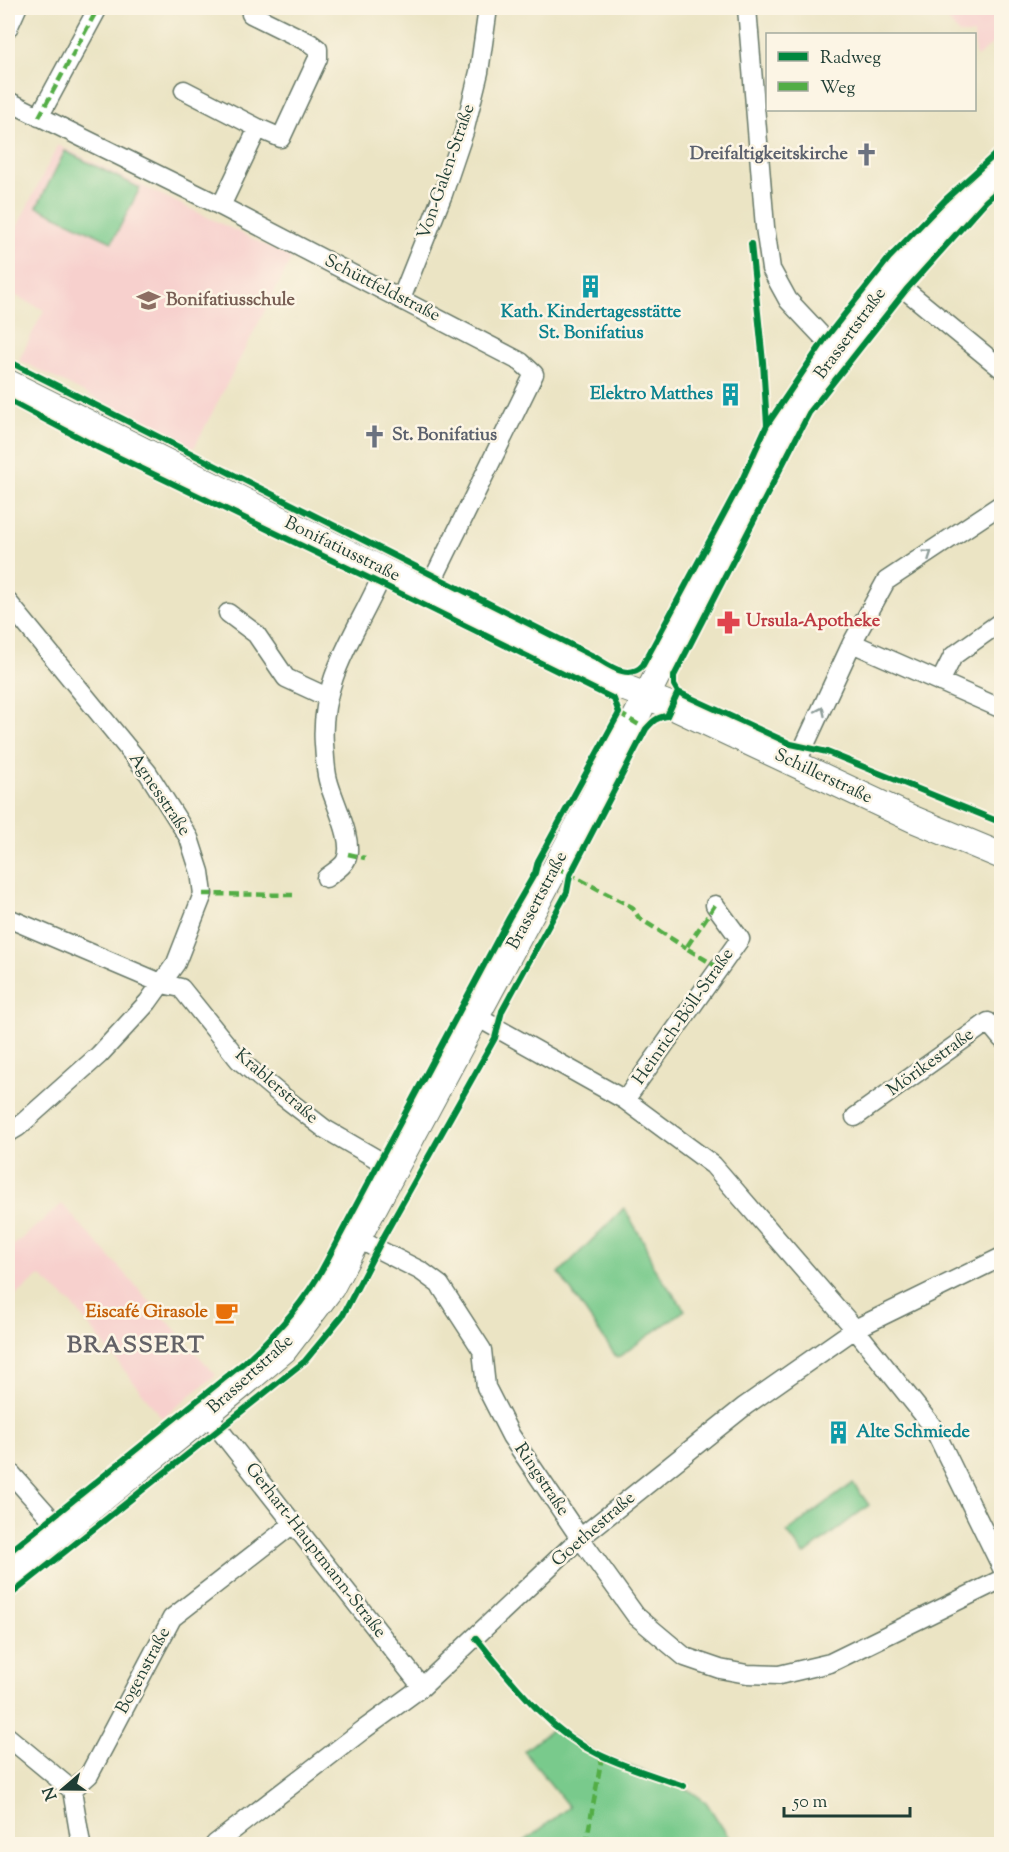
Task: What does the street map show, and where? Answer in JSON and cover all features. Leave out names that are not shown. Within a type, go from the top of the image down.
[{"type":"main road","name":"Brassertstraße","points":[[8,1575],[284,1350],[313,1314],[331,1288],[477,1017],[772,452],[836,351],[892,279],[961,204],[1002,167]]},
{"type":"main road","name":"Bonifatiusstraße","points":[[8,383],[384,572],[608,681],[646,696]]},
{"type":"main road","name":"Schillerstraße","points":[[646,696],[913,819],[1002,856]]},
{"type":"street","points":[[8,28],[17,8]]},
{"type":"street","points":[[39,117],[98,8]]},
{"type":"street","name":"Von-Galen-Straße","points":[[401,299],[443,194],[462,138],[479,72],[488,8]]},
{"type":"street","points":[[747,8],[765,227],[771,269],[788,300],[836,351]]},
{"type":"street","points":[[184,90],[281,138],[318,58],[318,49],[251,14]]},
{"type":"street","name":"Schüttfeldstraße","points":[[8,101],[221,206],[401,299],[521,362],[534,374],[427,592]]},
{"type":"street","points":[[221,206],[258,128]]},
{"type":"street","points":[[892,279],[1002,369]]},
{"type":"street","points":[[796,764],[852,643],[886,581],[1002,504]]},
{"type":"street","points":[[326,878],[345,863],[348,854],[346,837],[328,779],[324,737],[327,697],[339,661],[384,572]]},
{"type":"street","name":"Agnesstraße","points":[[8,602],[148,773],[189,838],[200,872],[203,894],[176,963],[163,984],[99,1055],[18,1127],[8,1133]]},
{"type":"street","points":[[228,614],[256,634],[286,678],[327,697]]},
{"type":"street","points":[[940,682],[953,656],[1002,621]]},
{"type":"street","points":[[852,643],[1002,709]]},
{"type":"street","name":"Heinrich-Böll-Straße","points":[[625,1100],[740,939],[715,905]]},
{"type":"street","name":"Krablerstraße","points":[[8,918],[163,984],[181,988],[239,1060],[325,1129],[394,1169]]},
{"type":"street","points":[[477,1017],[625,1100],[713,1165],[855,1329],[933,1427],[1002,1568]]},
{"type":"street","name":"Mörikestraße","points":[[855,1117],[988,1022],[1002,1039]]},
{"type":"street","name":"Ringstraße","points":[[358,1239],[421,1271],[440,1286],[482,1350],[486,1387],[511,1436],[636,1616],[685,1657],[720,1670],[747,1674],[779,1675],[830,1663],[1002,1580]]},
{"type":"street","name":"Goethestraße","points":[[215,1845],[422,1687],[580,1538],[745,1406],[855,1329],[1002,1257]]},
{"type":"street","name":"Gerhart-Hauptmann-Straße","points":[[207,1414],[422,1687]]},
{"type":"street","points":[[8,1470],[62,1531]]},
{"type":"street","name":"Bogenstraße","points":[[72,1790],[89,1775],[172,1618],[293,1524]]},
{"type":"street","points":[[8,1737],[72,1790],[81,1845]]},
{"type":"shaded area","points":[[938,8],[1001,8],[1001,36],[977,57],[976,33],[958,33]]},
{"type":"shaded area","name":"Bonifatiusschule","points":[[58,145],[292,258],[194,448],[19,360],[44,310],[8,292],[8,245]]},
{"type":"shaded area","points":[[62,1204],[216,1375],[162,1418],[71,1303],[40,1276],[8,1302],[8,1250]]},
{"type":"green space","points":[[65,151],[140,188],[112,242],[37,207]]},
{"type":"green space","points":[[624,1208],[644,1242],[654,1268],[685,1310],[617,1358],[559,1273]]},
{"type":"green space","points":[[853,1483],[869,1505],[804,1555],[787,1532]]},
{"type":"green space","points":[[556,1726],[597,1754],[683,1786],[706,1802],[733,1844],[521,1844],[569,1807],[524,1751]]},
{"type":"marked path","points":[[39,117],[98,8]]},
{"type":"marked path","points":[[619,713],[646,729]]},
{"type":"marked path","points":[[348,854],[365,858]]},
{"type":"marked path","points":[[556,867],[632,907],[639,918],[686,948]]},
{"type":"marked path","points":[[203,894],[293,895]]},
{"type":"marked path","points":[[715,905],[686,948],[719,968]]},
{"type":"marked path","points":[[586,1844],[602,1756]]},
{"type":"cycle path","points":[[767,425],[825,339],[889,258],[945,200],[1002,148]]},
{"type":"cycle path","points":[[8,1597],[305,1361],[343,1315],[384,1236],[495,1038],[502,1011],[567,892],[570,875],[646,729],[655,720],[667,716],[678,692],[674,685],[674,676],[809,413],[906,290],[986,201],[1002,187]]},
{"type":"cycle path","points":[[8,361],[613,668],[632,672],[643,665],[741,482],[767,425],[751,244]]},
{"type":"cycle path","points":[[8,400],[99,448],[614,699],[619,713],[326,1262],[300,1303],[246,1361],[8,1553]]},
{"type":"cycle path","points":[[678,692],[791,744],[827,752],[1002,823]]},
{"type":"cycle path","points":[[476,1638],[531,1703],[562,1732],[608,1759],[684,1786]]},
{"type":"place","name":"Dreifaltigkeitskirche","points":[[866,155]]},
{"type":"place","name":"Kath. Kindertagesstätte St. Bonifatius","points":[[591,287]]},
{"type":"place","name":"Bonifatiusschule","points":[[148,301]]},
{"type":"place","name":"Elektro Matthes","points":[[731,395]]},
{"type":"place","name":"St. Bonifatius","points":[[374,436]]},
{"type":"place","name":"Ursula-Apotheke","points":[[728,622]]},
{"type":"place","name":"Eiscafé Girasole","points":[[226,1313]]},
{"type":"place","name":"Alte Schmiede","points":[[838,1433]]},
{"type":"district","name":"BRASSERT","points":[[136,1346]]}]
